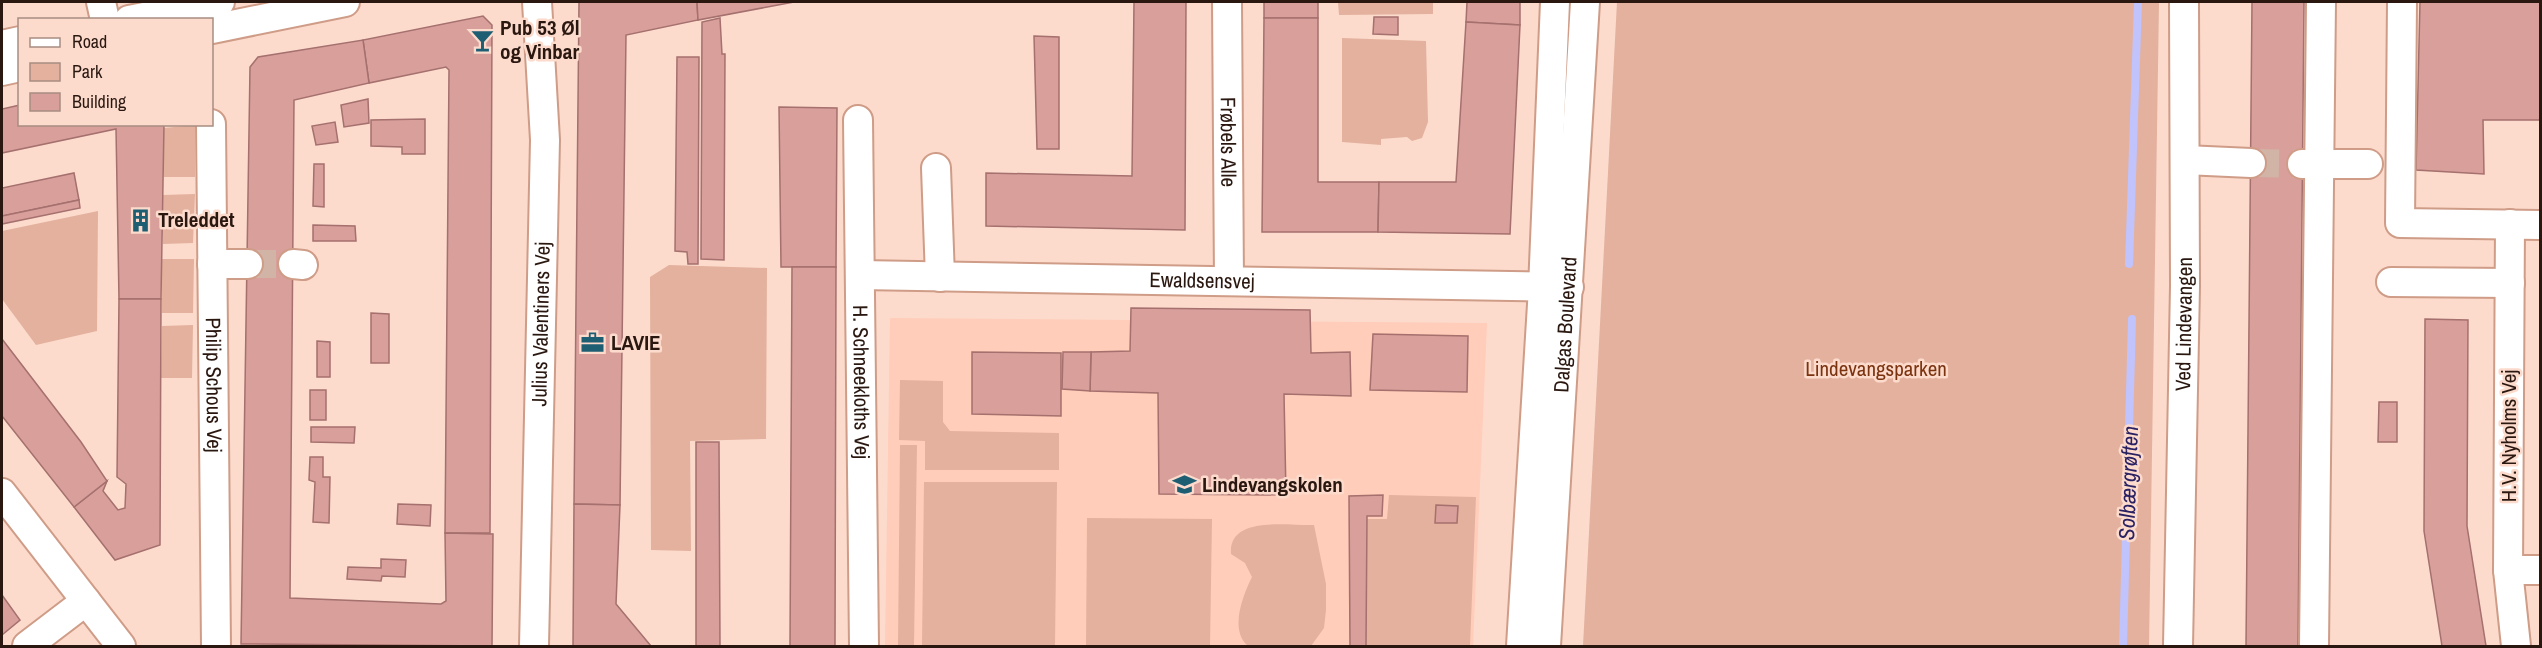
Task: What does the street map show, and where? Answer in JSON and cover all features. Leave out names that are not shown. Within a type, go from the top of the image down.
[{"type":"street","points":[[101,2],[105,18]]},
{"type":"street","points":[[139,18],[220,2]]},
{"type":"street","points":[[213,29],[345,2]]},
{"type":"street","name":"Julius Valentiners Vej","points":[[534,646],[545,140],[537,2]]},
{"type":"street","name":"Frøbels Alle","points":[[1227,2],[1229,280]]},
{"type":"street","name":"Dalgas Boulevard","points":[[1546,646],[1556,287],[1555,2]]},
{"type":"street","name":"Dalgas Boulevard","points":[[1521,646],[1585,2]]},
{"type":"street","name":"Ved Lindevangen","points":[[2178,646],[2185,160],[2184,2]]},
{"type":"street","points":[[2314,646],[2311,165],[2321,2]]},
{"type":"street","points":[[2402,2],[2400,223],[2541,225]]},
{"type":"street","points":[[2,45],[18,41]]},
{"type":"street","points":[[2,71],[18,67]]},
{"type":"street","name":"H. Schneekloths Vej","points":[[858,120],[864,646]]},
{"type":"street","name":"Philip Schous Vej","points":[[211,126],[212,264],[205,524],[216,646]]},
{"type":"street","points":[[2185,160],[2251,163]]},
{"type":"street","points":[[2311,165],[2368,164]]},
{"type":"street","points":[[936,168],[940,277]]},
{"type":"street","name":"H.V. Nyholms Vej","points":[[2510,225],[2508,570],[2516,646]]},
{"type":"street","points":[[212,264],[248,264]]},
{"type":"street","name":"Ewaldsensvej","points":[[860,275],[1556,287]]},
{"type":"street","points":[[2391,282],[2510,283]]},
{"type":"street","points":[[2,494],[121,646]]},
{"type":"street","points":[[2508,570],[2541,570]]},
{"type":"street","points":[[27,646],[86,601]]},
{"type":"shaded area","name":"Lindevangskolen","points":[[890,318],[1487,323],[1473,646],[885,646]]},
{"type":"green space","points":[[1338,2],[1433,2],[1433,14],[1339,15]]},
{"type":"green space","name":"Lindevangsparken","points":[[1617,2],[2159,2],[2149,646],[1583,646]]},
{"type":"green space","points":[[1342,38],[1426,41],[1428,122],[1422,138],[1412,141],[1407,137],[1381,139],[1381,145],[1342,142]]},
{"type":"green space","points":[[195,126],[195,177],[164,177],[164,128]]},
{"type":"green space","points":[[195,194],[193,243],[163,244],[163,195]]},
{"type":"green space","points":[[98,211],[97,331],[36,345],[2,299],[2,231]]},
{"type":"green space","points":[[162,259],[194,259],[193,313],[162,313]]},
{"type":"green space","points":[[669,265],[767,268],[766,439],[690,441],[691,551],[651,550],[650,277]]},
{"type":"green space","points":[[193,325],[192,378],[161,378],[162,326]]},
{"type":"green space","points":[[900,380],[943,381],[943,422],[950,431],[1059,433],[1059,470],[925,470],[925,441],[899,440]]},
{"type":"green space","points":[[900,445],[917,445],[914,646],[898,646]]},
{"type":"green space","points":[[924,482],[1057,482],[1055,646],[922,646]]},
{"type":"green space","points":[[1389,495],[1476,497],[1470,646],[1366,646],[1367,519],[1387,519]]},
{"type":"green space","points":[[1087,518],[1212,519],[1210,646],[1086,646]]},
{"type":"green space","points":[[1262,525],[1314,525],[1326,584],[1324,628],[1311,646],[1248,646],[1239,631],[1239,622],[1242,603],[1252,577],[1245,563],[1231,554],[1233,542],[1239,533]]},
{"type":"building","points":[[579,2],[697,2],[698,20],[626,35],[620,505],[574,504]]},
{"type":"building","points":[[697,2],[794,2],[698,20]]},
{"type":"building","points":[[1134,2],[1186,2],[1185,230],[986,226],[986,173],[1132,176]]},
{"type":"building","points":[[1264,2],[1318,2],[1318,18],[1264,18]]},
{"type":"building","points":[[1467,2],[1520,2],[1520,25],[1466,22]]},
{"type":"building","points":[[2252,2],[2304,2],[2298,646],[2246,646]]},
{"type":"building","points":[[2420,2],[2540,2],[2540,120],[2483,120],[2484,174],[2416,170]]},
{"type":"building","points":[[483,16],[492,25],[490,533],[445,533],[449,70],[446,67],[369,83],[363,40]]},
{"type":"building","points":[[1374,17],[1398,17],[1398,35],[1373,34]]},
{"type":"building","points":[[720,18],[722,54],[725,54],[724,260],[701,259],[702,22]]},
{"type":"building","points":[[1264,18],[1318,18],[1318,182],[1379,182],[1378,232],[1262,232]]},
{"type":"building","points":[[1466,22],[1520,25],[1510,234],[1378,232],[1379,182],[1456,182]]},
{"type":"building","points":[[1034,36],[1059,37],[1059,149],[1037,149]]},
{"type":"building","points":[[363,40],[369,83],[294,100],[290,598],[441,604],[446,601],[445,533],[493,534],[492,646],[241,644],[250,67],[258,57]]},
{"type":"building","points":[[677,57],[699,57],[698,264],[688,264],[687,252],[675,251]]},
{"type":"building","points":[[368,99],[369,123],[344,127],[341,105]]},
{"type":"building","name":"Treleddet","points":[[18,105],[18,126],[164,126],[161,299],[119,299],[116,129],[2,153],[2,109]]},
{"type":"building","points":[[779,107],[837,108],[836,267],[781,267]]},
{"type":"building","points":[[425,119],[425,154],[402,154],[402,147],[371,146],[371,120]]},
{"type":"building","points":[[335,122],[338,142],[316,145],[312,126]]},
{"type":"building","points":[[314,164],[324,164],[324,207],[313,206]]},
{"type":"building","points":[[74,173],[79,200],[2,216],[2,188]]},
{"type":"building","points":[[79,200],[80,208],[2,224],[2,216]]},
{"type":"building","points":[[313,225],[355,226],[356,241],[313,241]]},
{"type":"building","points":[[792,267],[836,267],[835,646],[790,646]]},
{"type":"building","points":[[119,299],[161,299],[160,545],[115,560],[74,507],[107,481],[103,491],[118,510],[125,508],[126,484],[117,477]]},
{"type":"building","points":[[1131,308],[1310,310],[1311,353],[1350,352],[1351,396],[1284,394],[1286,495],[1159,494],[1158,393],[1090,391],[1091,352],[1130,351]]},
{"type":"building","points":[[371,313],[389,314],[389,363],[371,363]]},
{"type":"building","points":[[2425,319],[2468,320],[2467,526],[2486,646],[2442,646],[2424,531]]},
{"type":"building","points":[[1373,334],[1468,336],[1467,392],[1370,390]]},
{"type":"building","points":[[2,339],[81,442],[107,481],[74,507],[2,416]]},
{"type":"building","points":[[317,341],[330,342],[330,377],[317,377]]},
{"type":"building","points":[[972,352],[1061,353],[1061,416],[972,414]]},
{"type":"building","points":[[1063,352],[1091,352],[1090,391],[1062,389]]},
{"type":"building","points":[[310,390],[326,390],[326,420],[310,420]]},
{"type":"building","points":[[2379,402],[2397,402],[2397,442],[2378,442]]},
{"type":"building","points":[[311,427],[355,427],[354,443],[311,442]]},
{"type":"building","points":[[696,442],[719,442],[720,646],[696,646]]},
{"type":"building","points":[[310,457],[323,457],[323,477],[330,477],[329,523],[313,522],[315,482],[309,480]]},
{"type":"building","points":[[1383,495],[1382,516],[1367,516],[1366,646],[1350,646],[1349,496]]},
{"type":"building","points":[[398,504],[431,505],[430,526],[397,524]]},
{"type":"building","points":[[574,504],[620,505],[616,604],[651,646],[573,646]]},
{"type":"building","points":[[1436,505],[1458,506],[1457,523],[1435,523]]},
{"type":"building","points":[[381,559],[406,560],[405,577],[382,576],[381,581],[347,579],[348,567],[381,568]]},
{"type":"building","points":[[2,595],[20,620],[2,635]]},
{"type":"waterway","name":"Solbærgrøften","points":[[2129,264],[2138,2]]},
{"type":"waterway","name":"Solbærgrøften","points":[[2123,646],[2132,319]]},
{"type":"tunnel","points":[[2251,163],[2302,164]]},
{"type":"tunnel","points":[[248,264],[293,264]]},
{"type":"place","name":"Pub 53 Øl og Vinbar","points":[[482,40]]},
{"type":"place","name":"Treleddet","points":[[140,220]]},
{"type":"place","name":"LAVIE","points":[[593,343]]},
{"type":"place","name":"Lindevangskolen","points":[[1184,485]]}]
